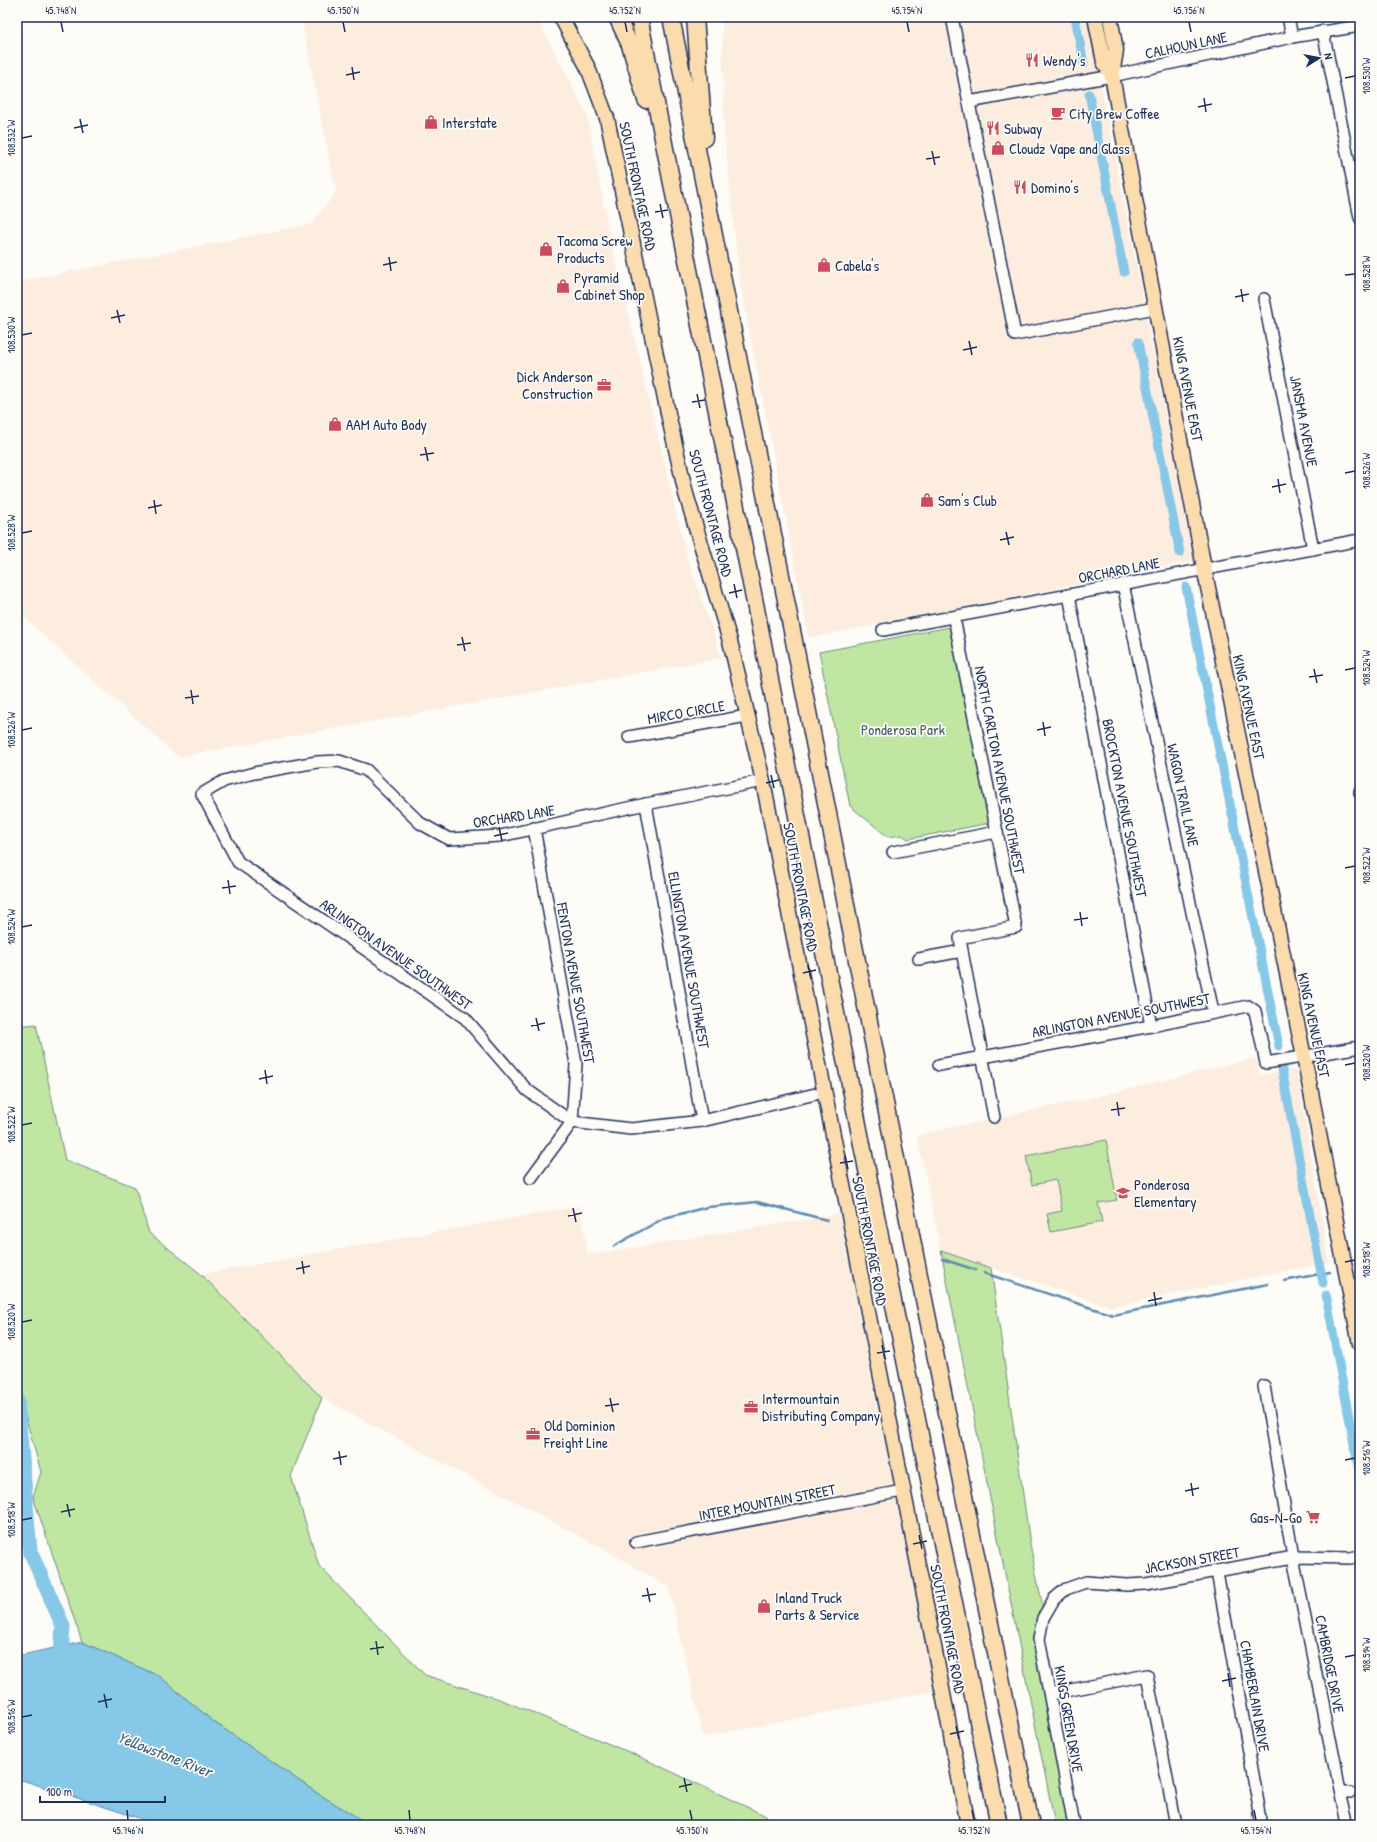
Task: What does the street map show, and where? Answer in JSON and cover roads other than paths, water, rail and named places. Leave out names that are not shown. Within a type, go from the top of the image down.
[{"type":"highway","points":[[617,17],[630,45],[680,224]]},
{"type":"highway","points":[[639,17],[888,1276],[999,1825]]},
{"type":"highway","points":[[671,17],[918,1270],[1031,1825]]},
{"type":"highway","points":[[695,17],[712,223]]},
{"type":"main road","name":"SOUTH FRONTAGE ROAD","points":[[561,17],[588,68],[607,118],[685,486],[730,641],[762,781],[902,1491],[928,1615],[968,1825]]},
{"type":"main road","name":"KING AVENUE EAST","points":[[1095,17],[1104,62],[1112,76],[1204,568],[1303,1056],[1356,1302],[1360,1344]]},
{"type":"main road","name":"KING AVENUE EAST","points":[[1110,17],[1116,50],[1112,76]]},
{"type":"street","points":[[952,17],[1015,335],[1155,308]]},
{"type":"street","points":[[1288,17],[1292,37]]},
{"type":"street","name":"CALHOUN LANE","points":[[969,102],[1112,76],[1292,37],[1360,26]]},
{"type":"street","points":[[1323,31],[1360,218]]},
{"type":"street","name":"JANSMA AVENUE","points":[[1264,299],[1314,549]]},
{"type":"street","name":"ORCHARD LANE","points":[[884,630],[954,618],[1204,568],[1360,540]]},
{"type":"street","name":"WAGON TRAIL LANE","points":[[1123,584],[1213,1012]]},
{"type":"street","name":"BROCKTON AVENUE SOUTHWEST","points":[[1069,595],[1151,1026]]},
{"type":"street","name":"NORTH CARLTON AVENUE SOUTHWEST","points":[[954,618],[1016,928],[960,938],[962,951]]},
{"type":"street","name":"MIRCO CIRCLE","points":[[629,737],[747,716]]},
{"type":"street","name":"ORCHARD LANE","points":[[202,794],[224,781],[254,773],[317,762],[339,761],[366,770],[420,823],[449,839],[500,836],[646,804],[762,781]]},
{"type":"street","name":"ARLINGTON AVENUE SOUTHWEST","points":[[202,794],[238,862],[464,1018],[527,1090],[572,1122],[631,1129],[702,1121],[824,1092]]},
{"type":"street","name":"ELLINGTON AVENUE SOUTHWEST","points":[[646,804],[702,1121]]},
{"type":"street","name":"FENTON AVENUE SOUTHWEST","points":[[534,828],[576,1064],[572,1122]]},
{"type":"street","points":[[893,852],[997,832]]},
{"type":"street","points":[[919,959],[962,951],[994,1117]]},
{"type":"street","name":"ARLINGTON AVENUE SOUTHWEST","points":[[939,1065],[1151,1026],[1248,1006],[1255,1011],[1266,1063],[1303,1056]]},
{"type":"street","points":[[1303,1056],[1360,1047]]},
{"type":"street","points":[[531,1178],[572,1122]]},
{"type":"street","name":"CAMBRIDGE DRIVE","points":[[1264,1386],[1293,1557],[1345,1791],[1346,1825]]},
{"type":"street","name":"INTER MOUNTAIN STREET","points":[[636,1542],[902,1491]]},
{"type":"street","name":"JACKSON STREET","points":[[1043,1618],[1054,1600],[1066,1589],[1086,1582],[1127,1585],[1140,1584],[1217,1572],[1293,1557],[1350,1558],[1360,1556]]},
{"type":"street","name":"CHAMBERLAIN DRIVE","points":[[1217,1572],[1262,1825]]},
{"type":"street","name":"KINGS GREEN DRIVE","points":[[1043,1618],[1039,1639],[1074,1825]]},
{"type":"street","points":[[1050,1694],[1147,1675],[1176,1825]]},
{"type":"water","name":"Yellowstone River","points":[[82,1642],[159,1676],[214,1722],[317,1793],[370,1825],[160,1825],[22,1780],[17,1784],[17,1656]]},
{"type":"waterway","points":[[1075,17],[1084,64]]},
{"type":"waterway","points":[[1089,94],[1124,272]]},
{"type":"waterway","points":[[1138,342],[1180,553]]},
{"type":"waterway","points":[[1186,587],[1279,1046]]},
{"type":"waterway","points":[[1282,1070],[1323,1283]]},
{"type":"waterway","points":[[614,1246],[664,1218],[708,1207],[757,1202],[827,1220]]},
{"type":"waterway","points":[[942,1259],[976,1270]]},
{"type":"waterway","points":[[1284,1281],[1330,1272]]},
{"type":"waterway","points":[[984,1273],[1113,1315],[1268,1284]]},
{"type":"waterway","points":[[1326,1295],[1360,1476]]},
{"type":"waterway","points":[[17,1400],[30,1551],[63,1626],[60,1668]]},
{"type":"place","name":"Wendy's","points":[[1032,60]]},
{"type":"place","name":"City Brew Coffee","points":[[1058,113]]},
{"type":"place","name":"Interstate","points":[[431,122]]},
{"type":"place","name":"Subway","points":[[993,128]]},
{"type":"place","name":"Cloudz Vape and Glass","points":[[998,148]]},
{"type":"place","name":"Domino's","points":[[1020,187]]},
{"type":"place","name":"Tacoma Screw Products","points":[[546,249]]},
{"type":"place","name":"Cabela's","points":[[824,265]]},
{"type":"place","name":"Pyramid Cabinet Shop","points":[[563,286]]},
{"type":"place","name":"Dick Anderson Construction","points":[[604,385]]},
{"type":"place","name":"AAM Auto Body","points":[[335,424]]},
{"type":"place","name":"Sam's Club","points":[[927,500]]},
{"type":"place","name":"Ponderosa Elementary","points":[[1123,1193]]},
{"type":"place","name":"Intermountain Distributing Company","points":[[751,1407]]},
{"type":"place","name":"Old Dominion Freight Line","points":[[533,1434]]},
{"type":"place","name":"Gas-N-Go","points":[[1313,1517]]},
{"type":"place","name":"Inland Truck Parts & Service","points":[[764,1606]]},
{"type":"park label","name":"Ponderosa Park","points":[[903,729]]}]
